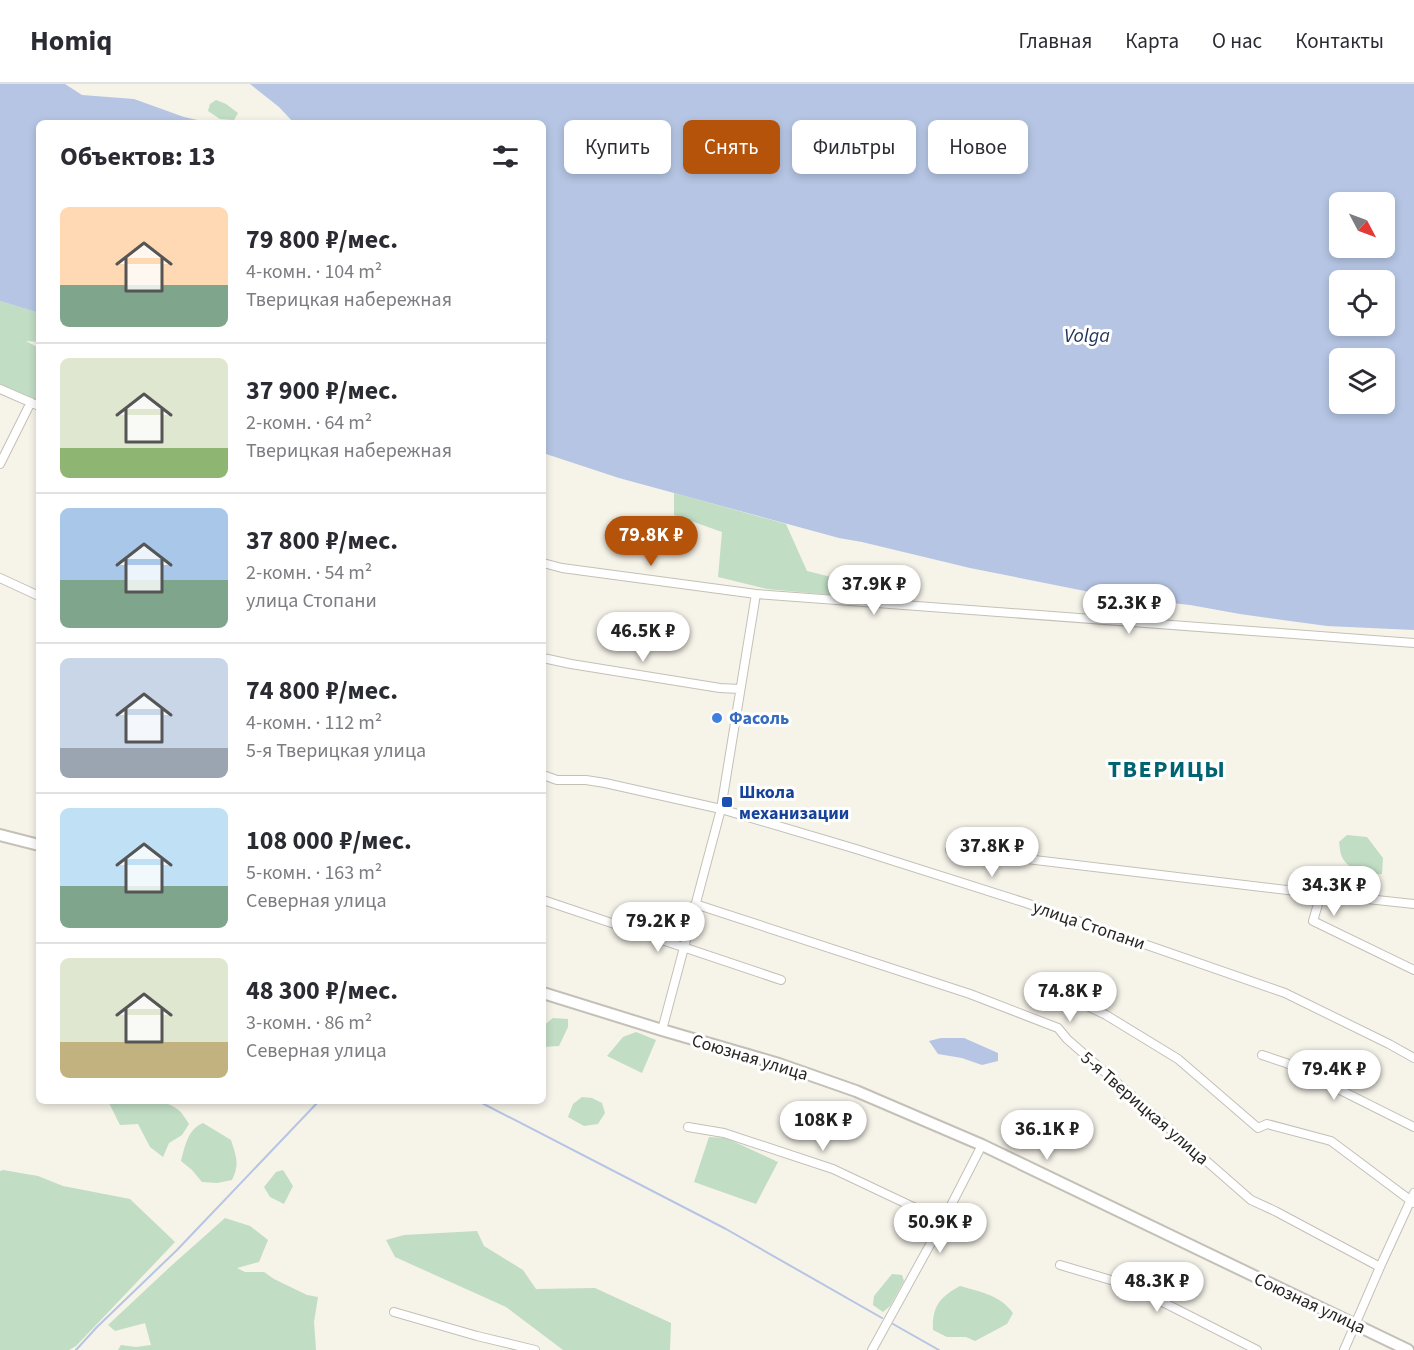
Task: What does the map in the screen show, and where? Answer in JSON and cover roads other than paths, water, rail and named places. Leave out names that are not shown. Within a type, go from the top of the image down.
[{"type":"street","points":[[0,389],[35,404],[0,464]]},
{"type":"street","points":[[546,564],[562,568],[756,594],[1414,643]]},
{"type":"street","points":[[0,578],[36,595]]},
{"type":"street","points":[[662,1030],[721,809],[756,594]]},
{"type":"street","points":[[546,659],[720,688],[740,689]]},
{"type":"street","name":"улица Стопани","points":[[546,776],[557,780],[586,780],[605,783],[721,809],[1026,903],[1285,993],[1414,1058]]},
{"type":"street","points":[[0,835],[36,844]]},
{"type":"street","points":[[950,850],[1414,904]]},
{"type":"street","points":[[1321,894],[1313,921],[1414,970]]},
{"type":"street","points":[[546,901],[782,980]]},
{"type":"street","name":"5-я Тверицкая улица","points":[[695,904],[970,994],[1058,1028],[1067,1039],[1251,1200],[1380,1267]]},
{"type":"street","name":"Союзная улица","points":[[546,994],[779,1064],[855,1091],[982,1145],[1408,1350]]},
{"type":"street","points":[[1078,1002],[1116,1021],[1178,1059],[1258,1128],[1267,1124],[1331,1141],[1413,1199],[1344,1350]]},
{"type":"street","points":[[1262,1055],[1287,1063],[1414,1127]]},
{"type":"street","points":[[688,1127],[724,1133],[833,1169],[943,1221]]},
{"type":"street","points":[[873,1350],[982,1145]]},
{"type":"street","points":[[1060,1265],[1131,1286],[1257,1350]]},
{"type":"street","points":[[394,1312],[534,1350]]},
{"type":"water","points":[[0,84],[65,84],[82,95],[134,99],[198,120],[36,120],[36,312],[0,301]]},
{"type":"water","name":"Volga","points":[[250,84],[1414,84],[1414,630],[1327,626],[1190,605],[1110,596],[970,568],[839,538],[619,478],[546,454],[546,120],[291,120]]},
{"type":"water","points":[[941,1038],[964,1038],[998,1053],[998,1061],[982,1065],[962,1058],[938,1054],[929,1041]]},
{"type":"waterway","points":[[76,1350],[177,1250],[316,1104]]},
{"type":"waterway","points":[[484,1104],[726,1229],[882,1318]]},
{"type":"waterway","points":[[893,1324],[939,1350]]},
{"type":"place","name":"Фасоль","points":[[717,718]]},
{"type":"place","name":"Школа механизации","points":[[727,802]]},
{"type":"district","name":"ТВЕРИЦЫ","points":[[1167,769]]}]
